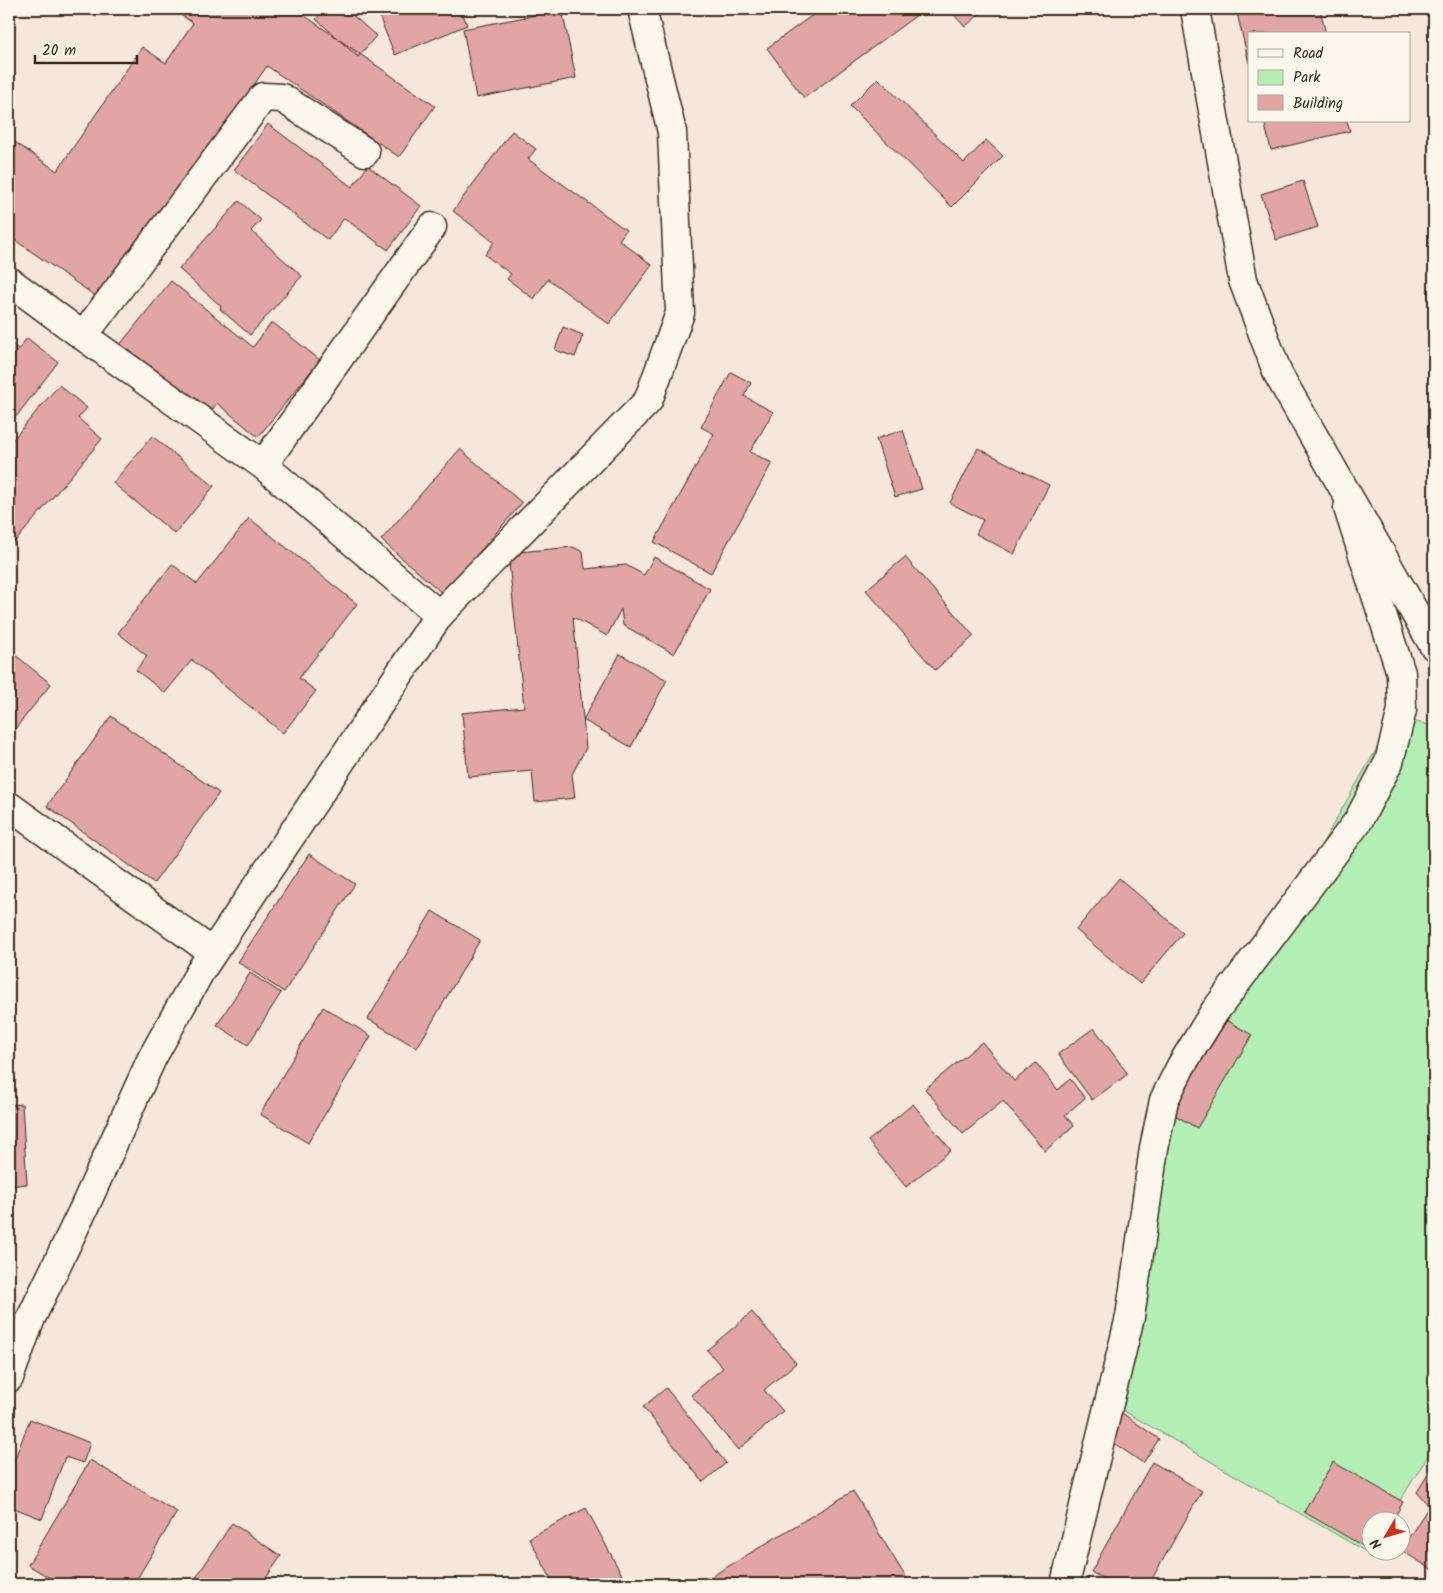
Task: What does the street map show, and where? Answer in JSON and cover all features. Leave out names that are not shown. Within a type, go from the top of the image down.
[{"type":"street","points":[[9,1378],[31,1318],[84,1208],[152,1058],[212,952],[439,614],[648,401],[680,314],[672,132],[642,9]]},
{"type":"street","points":[[1194,9],[1244,280],[1278,374],[1434,646]]},
{"type":"street","points":[[83,336],[263,97],[282,98],[365,152]]},
{"type":"street","points":[[262,465],[432,227]]},
{"type":"street","points":[[9,281],[262,465],[439,614]]},
{"type":"street","points":[[1065,1584],[1130,1317],[1154,1148],[1164,1100],[1181,1066],[1215,1011],[1358,821],[1389,762],[1400,719],[1402,710],[1402,673],[1339,480]]},
{"type":"street","points":[[9,806],[212,952]]},
{"type":"street","points":[[9,1336],[31,1318]]},
{"type":"green space","points":[[1395,717],[1434,726],[1434,1446],[1394,1510],[1360,1510],[1360,1548],[1112,1404],[1174,1095],[1227,1009]]},
{"type":"building","points":[[172,9],[295,9],[435,106],[399,157],[267,66],[104,302],[9,236],[9,138],[57,171],[142,47],[166,63],[193,23]]},
{"type":"building","points":[[325,9],[346,9],[376,36],[358,57],[316,19]]},
{"type":"building","points":[[376,9],[461,9],[467,25],[395,55]]},
{"type":"building","points":[[821,9],[925,9],[804,98],[767,48]]},
{"type":"building","points":[[949,9],[985,9],[965,27]]},
{"type":"building","points":[[1236,9],[1320,9],[1326,32],[1248,32],[1248,59]]},
{"type":"building","points":[[562,10],[576,78],[476,98],[463,29]]},
{"type":"building","points":[[878,78],[964,163],[986,140],[1003,156],[952,207],[850,106]]},
{"type":"building","points":[[1264,122],[1347,122],[1350,131],[1271,150]]},
{"type":"building","points":[[268,124],[352,187],[368,166],[421,206],[388,250],[344,218],[328,240],[234,170]]},
{"type":"building","points":[[512,131],[536,149],[528,159],[626,230],[619,240],[652,265],[609,324],[548,279],[534,299],[507,279],[511,274],[485,255],[494,242],[453,211]]},
{"type":"building","points":[[1303,181],[1318,227],[1276,240],[1261,194]]},
{"type":"building","points":[[239,201],[261,220],[251,231],[302,276],[250,335],[179,269]]},
{"type":"building","points":[[171,281],[253,347],[272,322],[320,360],[258,437],[217,403],[207,417],[119,346]]},
{"type":"building","points":[[563,327],[583,335],[575,357],[555,350]]},
{"type":"building","points":[[27,338],[58,362],[9,426],[9,362]]},
{"type":"building","points":[[9,341],[18,349],[9,361]]},
{"type":"building","points":[[731,372],[751,383],[744,396],[773,412],[750,452],[772,463],[711,573],[654,542],[714,434],[701,427]]},
{"type":"building","points":[[59,385],[87,408],[78,418],[102,439],[9,549],[9,444]]},
{"type":"building","points":[[903,430],[922,489],[895,497],[876,439]]},
{"type":"building","points":[[152,436],[214,486],[175,534],[113,483]]},
{"type":"building","points":[[978,448],[1049,485],[1014,554],[976,534],[983,520],[950,503]]},
{"type":"building","points":[[460,449],[522,503],[443,594],[381,540]]},
{"type":"building","points":[[249,518],[357,604],[299,678],[316,691],[283,733],[192,660],[165,693],[136,670],[147,656],[118,633],[172,564],[197,584]]},
{"type":"building","points":[[573,547],[583,552],[585,569],[626,565],[644,575],[654,557],[710,589],[674,654],[623,625],[621,609],[607,636],[573,617],[586,748],[572,774],[575,798],[535,802],[532,771],[468,777],[462,713],[524,707],[508,553]]},
{"type":"building","points":[[905,557],[974,636],[935,670],[866,590]]},
{"type":"building","points":[[9,650],[51,684],[15,729],[9,723]]},
{"type":"building","points":[[620,654],[667,680],[631,747],[583,720]]},
{"type":"building","points":[[111,716],[219,793],[154,883],[47,806]]},
{"type":"building","points":[[309,854],[355,884],[284,992],[238,962]]},
{"type":"building","points":[[1119,878],[1183,933],[1140,984],[1076,930]]},
{"type":"building","points":[[432,911],[480,940],[417,1048],[368,1019]]},
{"type":"building","points":[[250,973],[281,993],[248,1045],[217,1025]]},
{"type":"building","points":[[323,1007],[371,1036],[308,1143],[260,1114]]},
{"type":"building","points":[[1209,1010],[1252,1035],[1197,1128],[1154,1103]]},
{"type":"building","points":[[1094,1028],[1128,1074],[1092,1100],[1058,1054]]},
{"type":"building","points":[[982,1042],[1014,1081],[1036,1063],[1058,1090],[1070,1079],[1085,1098],[1065,1115],[1074,1126],[1045,1151],[1003,1101],[963,1134],[925,1089]]},
{"type":"building","points":[[22,1104],[27,1184],[9,1186],[9,1105]]},
{"type":"building","points":[[913,1104],[951,1150],[906,1187],[868,1141]]},
{"type":"building","points":[[752,1312],[796,1363],[764,1390],[783,1411],[738,1450],[691,1395],[723,1368],[707,1350]]},
{"type":"building","points":[[666,1388],[726,1463],[703,1482],[643,1407]]},
{"type":"building","points":[[1122,1413],[1159,1439],[1143,1463],[1105,1437]]},
{"type":"building","points":[[30,1419],[90,1443],[83,1463],[65,1457],[42,1519],[9,1506],[9,1474]]},
{"type":"building","points":[[90,1460],[177,1512],[134,1584],[60,1584],[28,1565]]},
{"type":"building","points":[[1152,1462],[1202,1491],[1149,1584],[1113,1584],[1091,1572]]},
{"type":"building","points":[[1333,1462],[1403,1502],[1399,1510],[1360,1510],[1360,1544],[1304,1512]]},
{"type":"building","points":[[1434,1465],[1434,1571],[1410,1556],[1410,1536],[1429,1506],[1417,1492]]},
{"type":"building","points":[[853,1491],[910,1584],[699,1584]]},
{"type":"building","points":[[586,1508],[624,1579],[613,1584],[554,1584],[529,1538]]},
{"type":"building","points":[[232,1523],[281,1556],[262,1584],[192,1584]]}]
